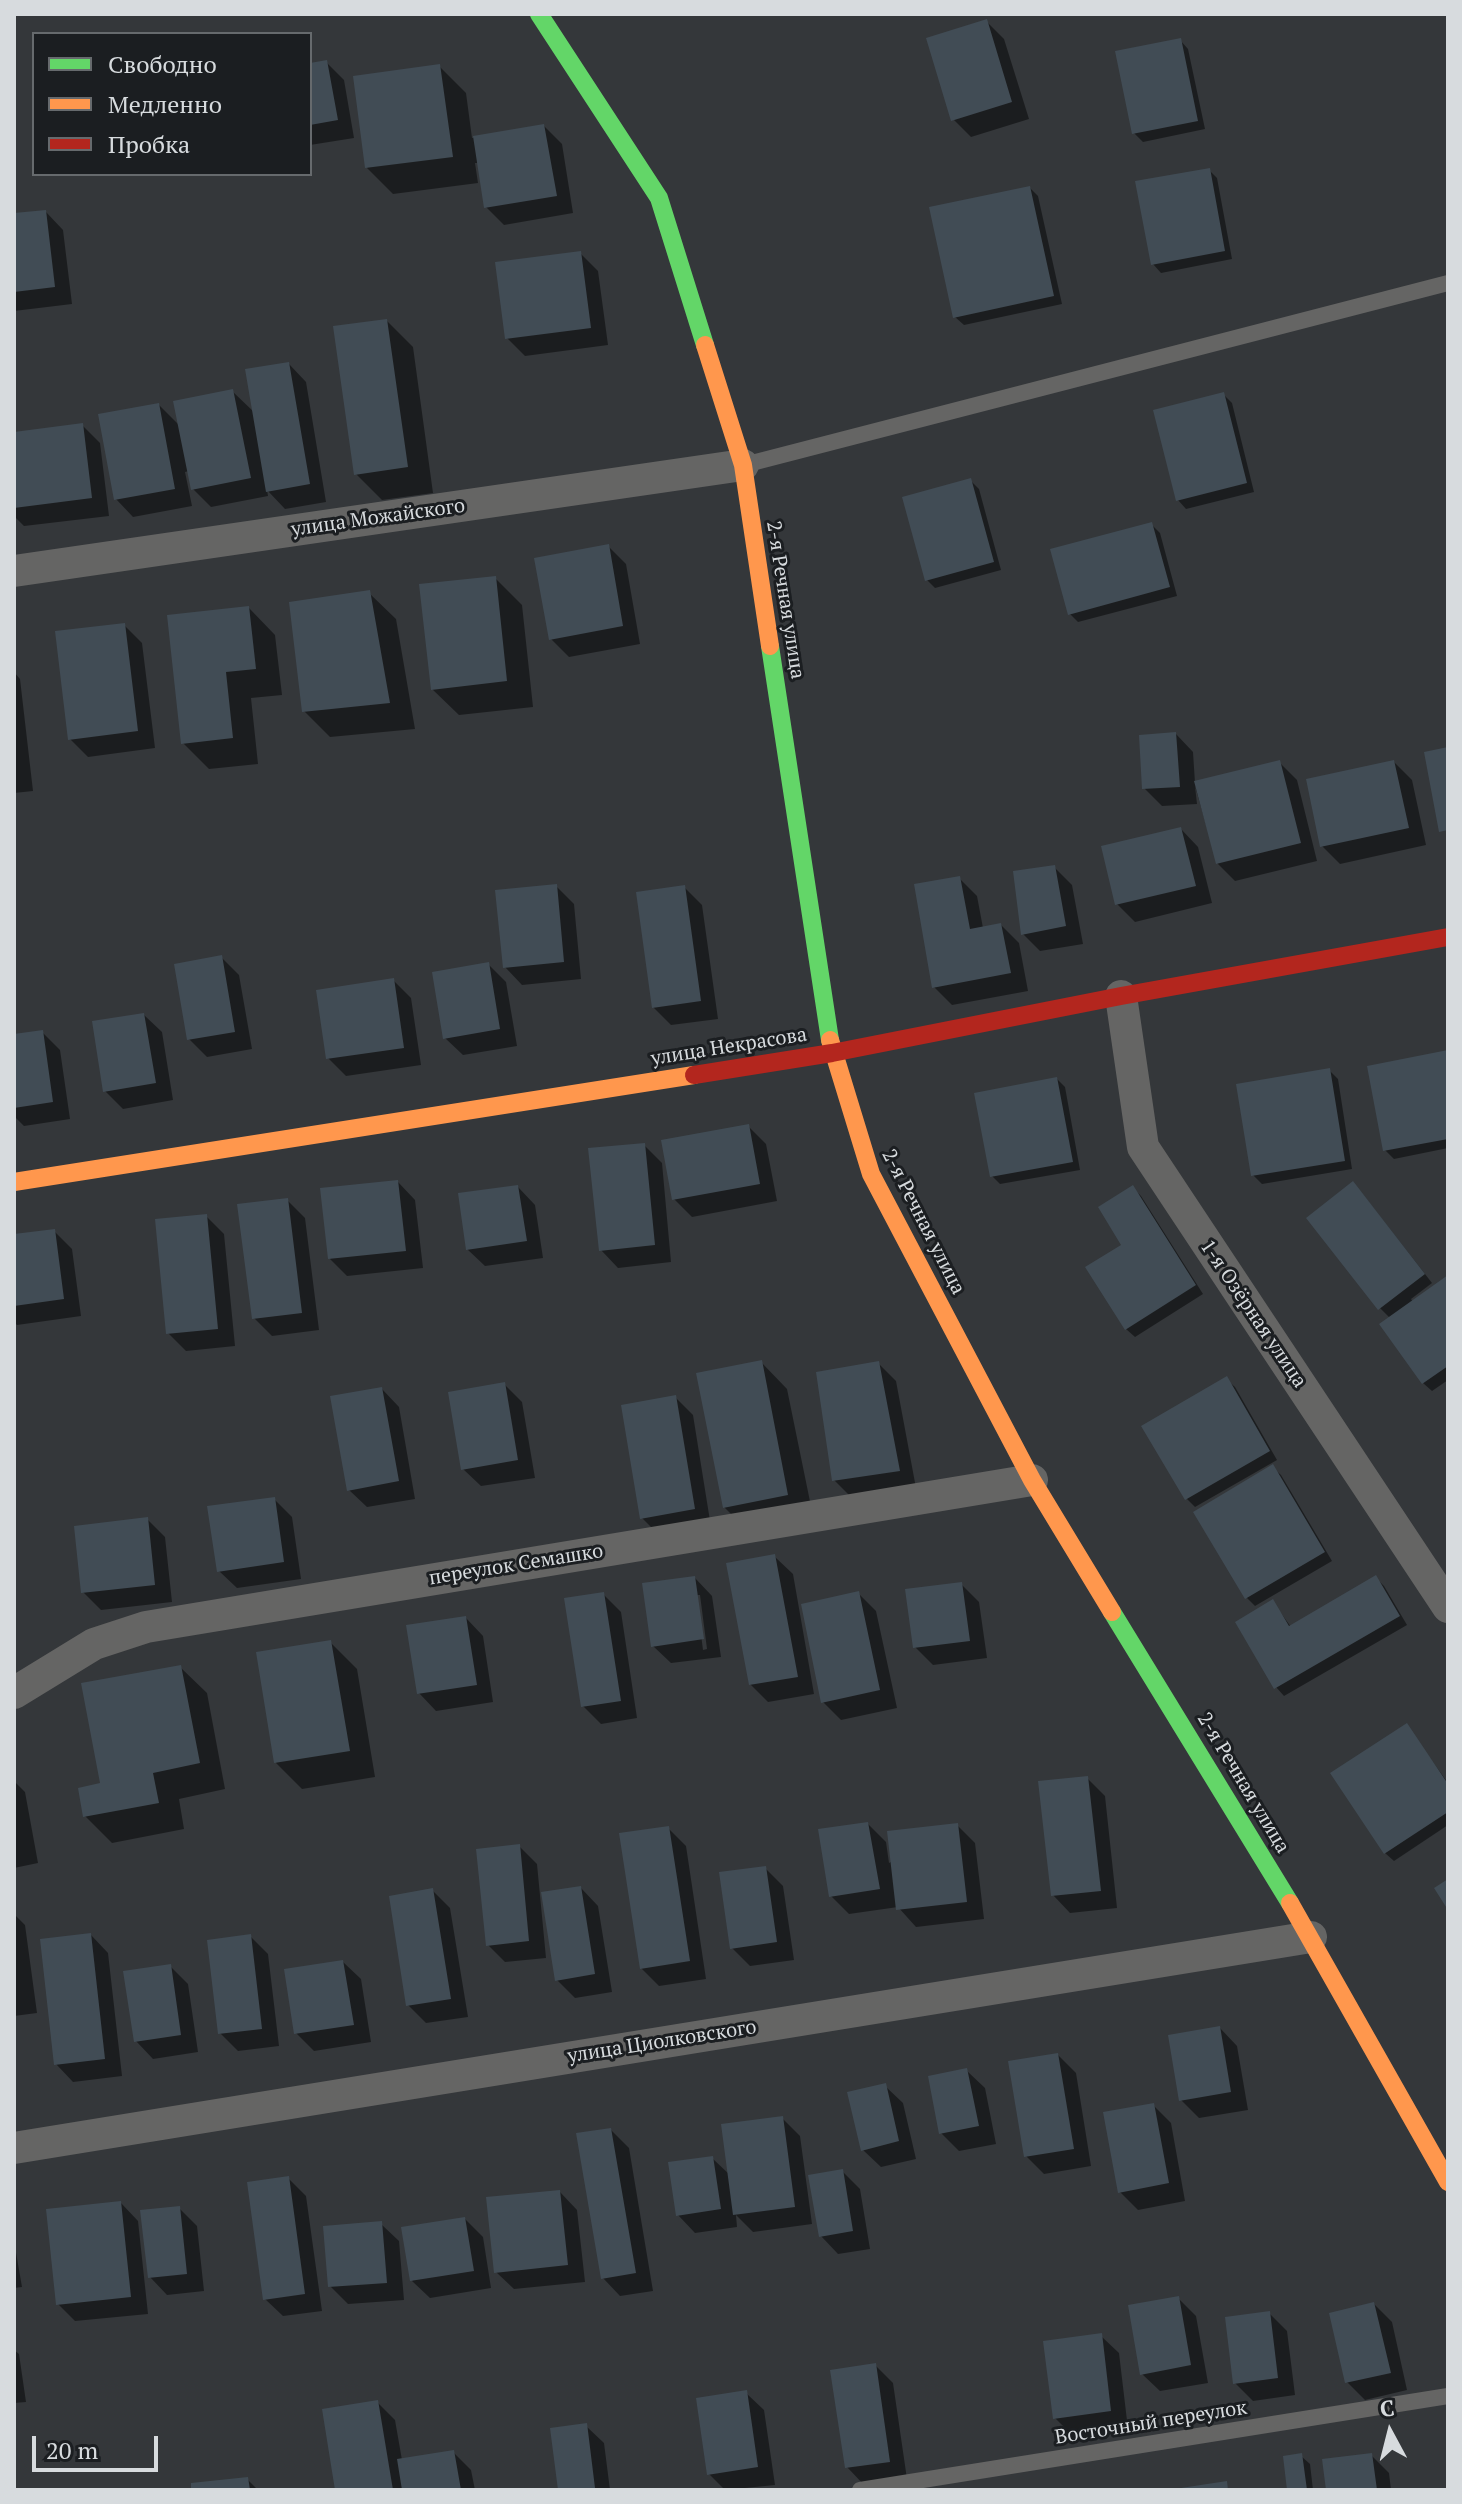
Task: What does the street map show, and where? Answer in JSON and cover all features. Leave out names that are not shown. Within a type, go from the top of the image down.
[{"type":"street","name":"2-я Речная улица","points":[[539,14],[659,198],[743,465],[832,1053],[871,1174],[1032,1480],[1311,1937],[1448,2182]]},
{"type":"street","name":"улица Можайского","points":[[14,571],[743,465]]},
{"type":"street","name":"улица Некрасова","points":[[14,1182],[832,1053],[1121,996],[1448,937]]},
{"type":"street","name":"1-я Озёрная улица","points":[[1121,996],[1143,1147],[1448,1607]]},
{"type":"street","name":"переулок Семашко","points":[[14,1693],[94,1644],[146,1627],[1032,1480]]},
{"type":"street","name":"улица Циолковского","points":[[14,2148],[1311,1937]]},
{"type":"lane","points":[[743,465],[1448,283]]},
{"type":"lane","name":"Восточный переулок","points":[[860,2490],[1448,2396]]},
{"type":"building","points":[[987,19],[1012,102],[951,121],[926,38]]},
{"type":"building","points":[[1181,38],[1198,121],[1132,134],[1115,51]]},
{"type":"building","points":[[327,60],[338,120],[312,125],[312,63]]},
{"type":"building","points":[[440,64],[453,157],[365,168],[353,76]]},
{"type":"building","points":[[544,124],[557,196],[484,208],[473,136]]},
{"type":"building","points":[[1210,168],[1225,251],[1151,265],[1135,181]]},
{"type":"building","points":[[1030,186],[1054,296],[953,318],[929,207]]},
{"type":"building","points":[[46,210],[55,287],[14,292],[14,213]]},
{"type":"building","points":[[581,251],[591,328],[505,339],[495,262]]},
{"type":"building","points":[[387,319],[408,467],[354,475],[333,326]]},
{"type":"building","points":[[289,362],[310,484],[266,492],[245,369]]},
{"type":"building","points":[[233,389],[251,478],[191,490],[173,401]]},
{"type":"building","points":[[1224,392],[1247,483],[1176,501],[1153,410]]},
{"type":"building","points":[[159,403],[175,489],[114,500],[98,414]]},
{"type":"building","points":[[83,423],[92,498],[14,508],[14,432]]},
{"type":"building","points":[[971,478],[994,562],[925,581],[902,497]]},
{"type":"building","points":[[1152,522],[1170,587],[1068,615],[1050,549]]},
{"type":"building","points":[[609,544],[623,626],[549,640],[534,558]]},
{"type":"building","points":[[496,576],[507,681],[431,690],[419,584]]},
{"type":"building","points":[[370,590],[390,703],[302,712],[289,602]]},
{"type":"building","points":[[249,606],[256,669],[226,672],[233,738],[181,744],[167,615]]},
{"type":"building","points":[[125,623],[138,731],[68,740],[55,631]]},
{"type":"building","points":[[1176,732],[1180,787],[1142,789],[1139,735]]},
{"type":"building","points":[[1448,747],[1448,830],[1439,832],[1424,752]]},
{"type":"building","points":[[1280,760],[1301,843],[1216,864],[1194,781]]},
{"type":"building","points":[[1394,760],[1409,828],[1320,847],[1306,779]]},
{"type":"building","points":[[1181,827],[1196,886],[1115,905],[1101,846]]},
{"type":"building","points":[[1055,865],[1066,926],[1021,935],[1013,871]]},
{"type":"building","points":[[960,876],[970,929],[1001,923],[1011,973],[932,988],[914,884]]},
{"type":"building","points":[[557,884],[564,962],[503,968],[495,890]]},
{"type":"building","points":[[685,885],[701,1001],[652,1008],[636,892]]},
{"type":"building","points":[[222,955],[235,1032],[187,1040],[174,964]]},
{"type":"building","points":[[489,962],[500,1029],[443,1039],[432,972]]},
{"type":"building","points":[[394,978],[404,1048],[326,1059],[316,990]]},
{"type":"building","points":[[144,1013],[156,1083],[103,1092],[92,1021]]},
{"type":"building","points":[[43,1030],[53,1102],[14,1108],[14,1034]]},
{"type":"building","points":[[1448,1050],[1448,1139],[1383,1151],[1367,1066]]},
{"type":"building","points":[[1330,1068],[1345,1161],[1251,1176],[1236,1084]]},
{"type":"building","points":[[1057,1077],[1073,1162],[990,1177],[974,1093]]},
{"type":"building","points":[[749,1124],[760,1184],[672,1200],[661,1140]]},
{"type":"building","points":[[645,1143],[655,1245],[599,1251],[588,1148]]},
{"type":"building","points":[[398,1180],[406,1251],[328,1259],[320,1188]]},
{"type":"building","points":[[1353,1181],[1425,1274],[1378,1310],[1306,1218]]},
{"type":"building","points":[[518,1185],[527,1241],[466,1250],[458,1193]]},
{"type":"building","points":[[1133,1185],[1196,1285],[1125,1330],[1085,1267],[1121,1245],[1098,1207]]},
{"type":"building","points":[[288,1198],[302,1313],[252,1319],[237,1204]]},
{"type":"building","points":[[207,1214],[218,1329],[166,1334],[155,1219]]},
{"type":"building","points":[[55,1229],[64,1299],[14,1306],[14,1234]]},
{"type":"building","points":[[1448,1275],[1448,1366],[1422,1384],[1379,1324]]},
{"type":"building","points":[[762,1360],[788,1495],[723,1508],[696,1373]]},
{"type":"building","points":[[879,1361],[900,1471],[832,1481],[816,1372]]},
{"type":"building","points":[[1227,1376],[1270,1451],[1185,1500],[1141,1426]]},
{"type":"building","points":[[505,1382],[518,1460],[461,1470],[448,1392]]},
{"type":"building","points":[[382,1387],[399,1481],[347,1491],[330,1396]]},
{"type":"building","points":[[676,1395],[695,1509],[640,1519],[621,1405]]},
{"type":"building","points":[[1273,1464],[1325,1552],[1245,1599],[1193,1512]]},
{"type":"building","points":[[275,1497],[284,1562],[217,1572],[207,1506]]},
{"type":"building","points":[[148,1517],[155,1585],[81,1593],[74,1526]]},
{"type":"building","points":[[775,1554],[798,1677],[749,1685],[726,1563]]},
{"type":"building","points":[[1376,1575],[1400,1616],[1274,1689],[1235,1622],[1273,1599],[1289,1626]]},
{"type":"building","points":[[695,1576],[704,1639],[651,1647],[642,1583]]},
{"type":"building","points":[[962,1582],[970,1641],[913,1648],[905,1589]]},
{"type":"building","points":[[859,1591],[880,1690],[821,1703],[801,1604]]},
{"type":"building","points":[[604,1592],[621,1701],[581,1707],[564,1598]]},
{"type":"building","points":[[466,1616],[477,1685],[417,1694],[406,1625]]},
{"type":"building","points":[[331,1640],[350,1751],[274,1763],[256,1652]]},
{"type":"building","points":[[181,1665],[200,1763],[153,1773],[159,1803],[83,1817],[78,1788],[100,1783],[81,1683]]},
{"type":"building","points":[[1407,1723],[1448,1784],[1448,1812],[1384,1854],[1330,1773]]},
{"type":"building","points":[[1088,1776],[1101,1891],[1051,1896],[1038,1781]]},
{"type":"building","points":[[868,1822],[880,1889],[829,1897],[818,1829]]},
{"type":"building","points":[[958,1823],[967,1902],[896,1910],[887,1831]]},
{"type":"building","points":[[669,1826],[690,1961],[640,1969],[619,1833]]},
{"type":"building","points":[[520,1844],[529,1941],[486,1946],[476,1849]]},
{"type":"building","points":[[766,1866],[777,1942],[730,1949],[719,1872]]},
{"type":"building","points":[[1448,1879],[1448,1910],[1434,1888]]},
{"type":"building","points":[[581,1886],[595,1974],[555,1981],[541,1892]]},
{"type":"building","points":[[433,1888],[451,1999],[406,2006],[389,1896]]},
{"type":"building","points":[[91,1933],[105,2059],[54,2065],[40,1939]]},
{"type":"building","points":[[251,1934],[262,2029],[218,2034],[207,1940]]},
{"type":"building","points":[[343,1960],[354,2025],[294,2034],[284,1969]]},
{"type":"building","points":[[171,1964],[181,2035],[134,2042],[123,1971]]},
{"type":"building","points":[[1220,2026],[1231,2092],[1179,2101],[1168,2035]]},
{"type":"building","points":[[1058,2053],[1074,2149],[1024,2157],[1008,2061]]},
{"type":"building","points":[[967,2068],[979,2126],[939,2134],[928,2076]]},
{"type":"building","points":[[886,2083],[899,2141],[861,2151],[847,2092]]},
{"type":"building","points":[[1154,2103],[1169,2183],[1118,2193],[1103,2112]]},
{"type":"building","points":[[783,2116],[795,2207],[733,2215],[721,2124]]},
{"type":"building","points":[[611,2128],[636,2273],[601,2279],[576,2133]]},
{"type":"building","points":[[713,2156],[721,2209],[676,2216],[668,2162]]},
{"type":"building","points":[[843,2169],[853,2231],[819,2237],[808,2175]]},
{"type":"building","points":[[289,2176],[305,2294],[263,2300],[247,2182]]},
{"type":"building","points":[[560,2190],[568,2265],[494,2273],[486,2197]]},
{"type":"building","points":[[121,2201],[131,2297],[56,2305],[46,2209]]},
{"type":"building","points":[[180,2206],[187,2274],[148,2278],[140,2210]]},
{"type":"building","points":[[465,2217],[474,2271],[410,2281],[401,2227]]},
{"type":"building","points":[[382,2221],[387,2283],[328,2287],[323,2226]]},
{"type":"building","points":[[1179,2296],[1191,2365],[1140,2375],[1128,2305]]},
{"type":"building","points":[[1374,2302],[1391,2373],[1345,2383],[1329,2313]]},
{"type":"building","points":[[1270,2311],[1278,2378],[1233,2384],[1225,2317]]},
{"type":"building","points":[[1102,2333],[1111,2411],[1053,2419],[1043,2341]]},
{"type":"building","points":[[876,2363],[890,2462],[845,2468],[830,2370]]},
{"type":"building","points":[[747,2390],[758,2467],[707,2475],[696,2398]]},
{"type":"building","points":[[378,2400],[393,2490],[335,2490],[322,2409]]},
{"type":"building","points":[[587,2423],[595,2488],[558,2490],[550,2428]]},
{"type":"building","points":[[454,2450],[461,2490],[402,2490],[397,2459]]},
{"type":"building","points":[[1302,2453],[1307,2490],[1287,2490],[1283,2456]]},
{"type":"building","points":[[1372,2453],[1377,2490],[1326,2490],[1322,2459]]},
{"type":"building","points":[[248,2477],[250,2490],[191,2490],[191,2483]]},
{"type":"building","points":[[1227,2481],[1228,2490],[1181,2490],[1181,2488]]},
{"type":"traffic: fast","points":[[539,14],[659,198],[705,345]]},
{"type":"traffic: fast","points":[[770,646],[830,1040]]},
{"type":"traffic: fast","points":[[1112,1612],[1290,1903]]},
{"type":"traffic: slow","points":[[705,345],[743,465],[770,646]]},
{"type":"traffic: slow","points":[[830,1040],[871,1174],[1032,1480],[1112,1612]]},
{"type":"traffic: slow","points":[[14,1182],[694,1075]]},
{"type":"traffic: slow","points":[[1290,1903],[1448,2182]]},
{"type":"traffic: jam","points":[[694,1075],[832,1053],[1121,996],[1448,937]]}]
